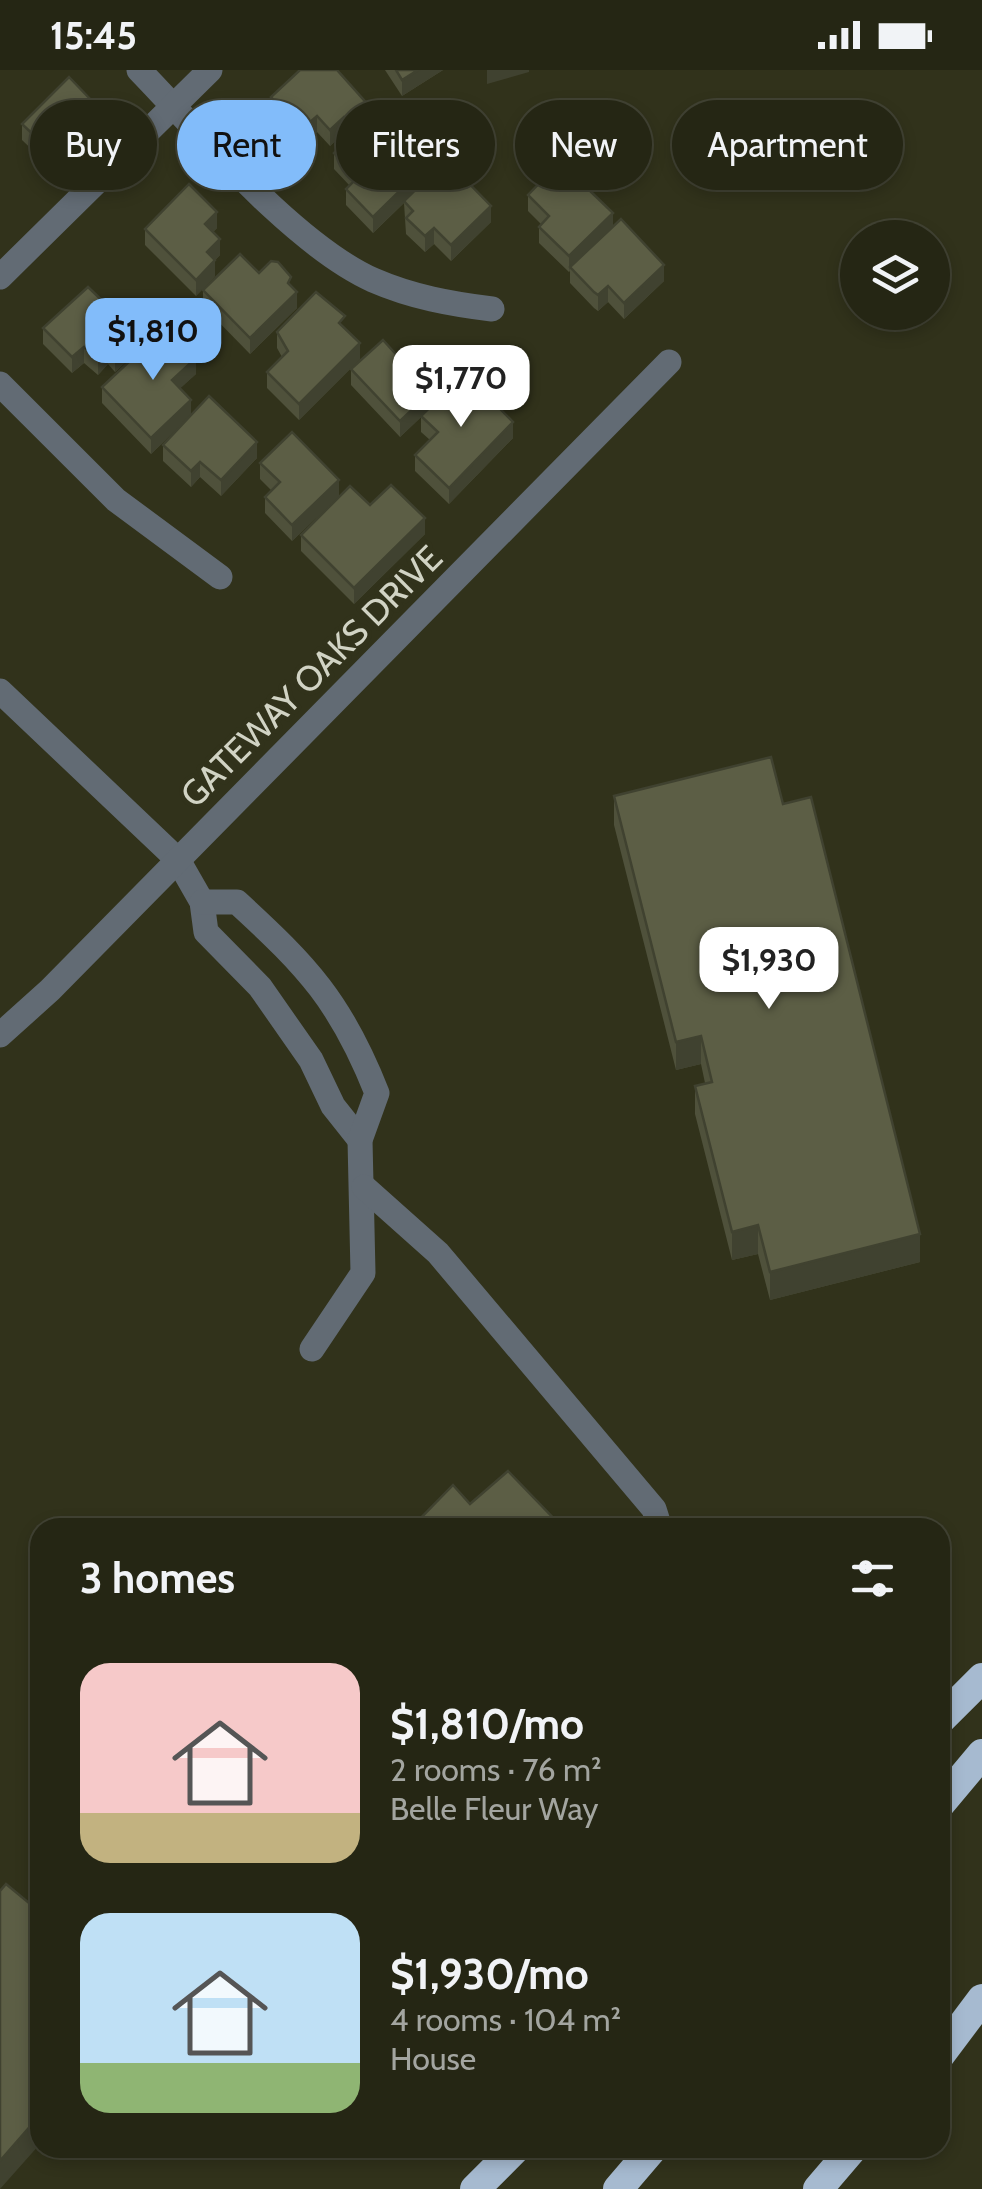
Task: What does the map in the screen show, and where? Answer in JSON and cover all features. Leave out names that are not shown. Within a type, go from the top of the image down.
[{"type":"highway","points":[[950,1710],[982,1678]]},
{"type":"highway","points":[[950,1792],[982,1754]]},
{"type":"highway","points":[[950,2033],[982,1997]]},
{"type":"highway","points":[[950,2041],[982,1997]]},
{"type":"highway","points":[[474,2189],[506,2158]]},
{"type":"highway","points":[[618,2189],[644,2158]]},
{"type":"highway","points":[[818,2189],[844,2158]]},
{"type":"highway","points":[[839,2189],[862,2158]]},
{"type":"street","points":[[139,70],[302,233],[347,266],[424,299],[492,309]]},
{"type":"street","points":[[0,278],[210,70]]},
{"type":"street","name":"GATEWAY OAKS DRIVE","points":[[0,1035],[669,362]]},
{"type":"street","points":[[0,384],[116,500],[220,577]]},
{"type":"street","points":[[0,691],[178,860],[202,902],[206,932],[260,986],[311,1060],[333,1106],[360,1140]]},
{"type":"street","points":[[202,902],[237,902],[310,972],[352,1031],[376,1094],[360,1140],[363,1273],[312,1348]]},
{"type":"street","points":[[364,1187],[438,1253],[654,1509],[657,1518]]},
{"type":"building","points":[[300,70],[337,70],[364,100],[336,100],[336,124],[330,130],[316,117],[316,100],[271,97]]},
{"type":"building","points":[[396,70],[418,70],[402,80]]},
{"type":"building","points":[[69,77],[91,100],[46,100]]},
{"type":"building","points":[[30,116],[30,132],[22,124]]},
{"type":"building","points":[[183,190],[195,190],[217,212],[205,224],[220,239],[207,252],[215,260],[196,280],[145,229]]},
{"type":"building","points":[[347,190],[401,190],[373,217]]},
{"type":"building","points":[[415,190],[475,190],[491,206],[451,245],[434,228],[425,236],[406,218],[413,211],[404,201]]},
{"type":"building","points":[[533,190],[589,190],[613,213],[569,256],[539,227],[549,216],[528,195]]},
{"type":"building","points":[[621,219],[664,265],[624,303],[608,286],[598,295],[570,267]]},
{"type":"building","points":[[240,254],[259,273],[271,261],[278,262],[297,292],[250,338],[203,290]]},
{"type":"building","points":[[88,287],[138,335],[115,356],[108,348],[98,359],[84,347],[72,357],[43,328]]},
{"type":"building","points":[[316,292],[345,316],[339,323],[360,343],[299,404],[267,372],[288,351],[277,332]]},
{"type":"building","points":[[166,327],[196,358],[172,380],[191,400],[151,438],[102,387]]},
{"type":"building","points":[[383,340],[402,361],[417,346],[447,377],[400,421],[351,369]]},
{"type":"building","points":[[465,373],[513,422],[449,488],[415,455],[438,432],[421,416]]},
{"type":"building","points":[[209,396],[257,442],[221,480],[200,462],[191,471],[163,445]]},
{"type":"building","points":[[292,432],[339,480],[292,525],[265,497],[280,482],[260,463]]},
{"type":"building","points":[[391,485],[425,518],[354,588],[301,535],[350,486],[370,505]]},
{"type":"building","points":[[771,757],[783,804],[811,797],[920,1234],[770,1272],[758,1225],[732,1232],[695,1086],[712,1082],[701,1036],[676,1042],[614,796]]},
{"type":"building","points":[[508,1471],[553,1518],[421,1518],[453,1485],[470,1504]]},
{"type":"building","points":[[6,1884],[30,1904],[30,2126],[0,2161],[0,1891]]}]
